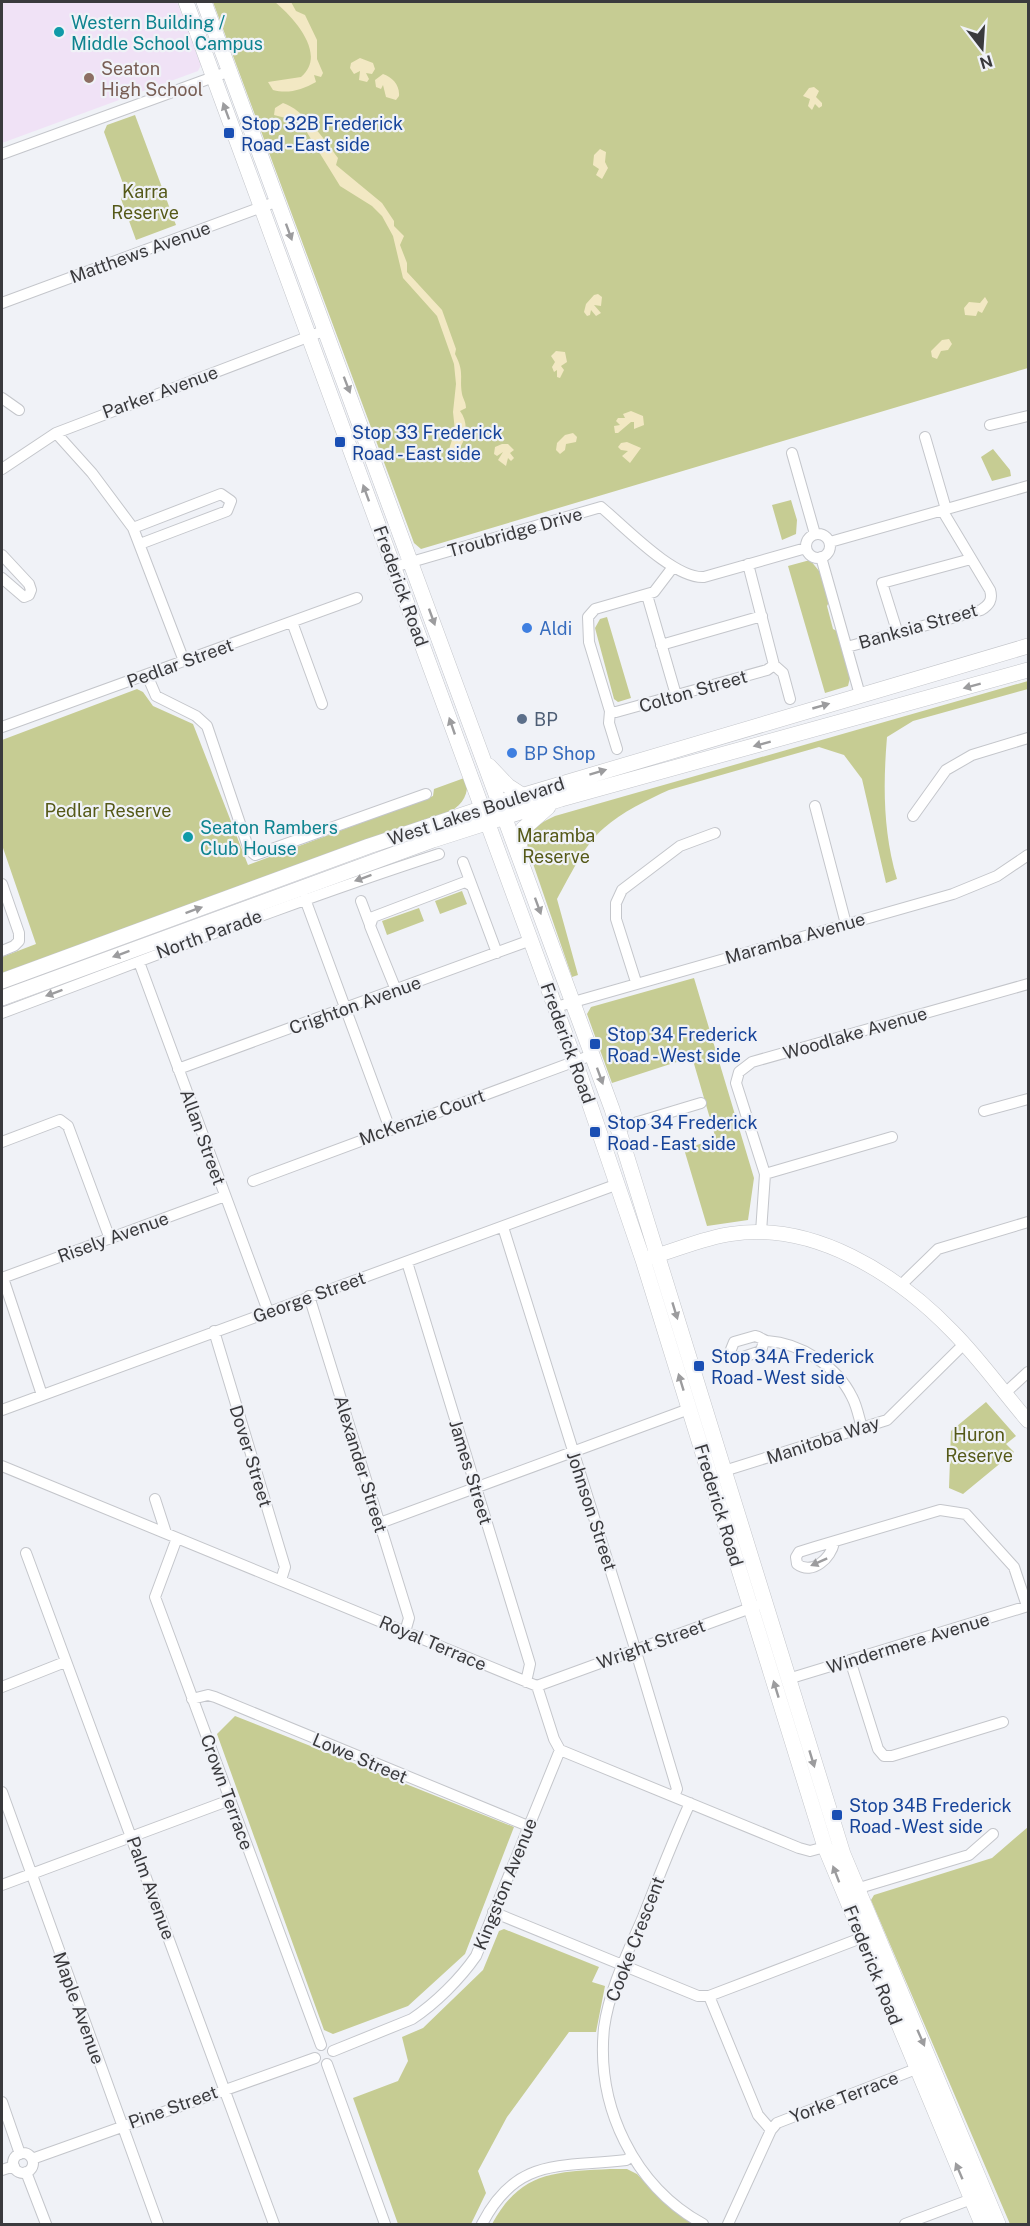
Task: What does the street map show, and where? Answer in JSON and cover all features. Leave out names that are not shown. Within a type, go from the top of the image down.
[{"type":"main road","name":"Frederick Road","points":[[186,2],[556,1007],[618,1184],[689,1409],[758,1606],[788,1679],[856,1889],[868,1935],[916,2069],[978,2197],[998,2224]]},
{"type":"main road","name":"Frederick Road","points":[[204,2],[412,562],[618,1128],[724,1471],[758,1606],[825,1847],[868,1935],[978,2197],[982,2224]]},
{"type":"main road","name":"West Lakes Boulevard","points":[[502,810],[522,795],[1029,646]]},
{"type":"main road","name":"West Lakes Boulevard","points":[[2,981],[369,846],[448,821],[484,816],[502,810],[561,799],[1029,670]]},
{"type":"main road","points":[[484,761],[508,786],[522,795]]},
{"type":"main road","points":[[448,821],[469,800],[472,781]]},
{"type":"main road","points":[[518,851],[523,829],[561,799]]},
{"type":"main road","name":"West Lakes Boulevard","points":[[2,998],[436,847],[466,830],[484,816]]},
{"type":"main road","points":[[466,830],[498,853]]},
{"type":"street","points":[[2,154],[230,71]]},
{"type":"street","name":"Matthews Avenue","points":[[2,303],[278,201]]},
{"type":"street","name":"Parker Avenue","points":[[2,469],[56,433],[326,330]]},
{"type":"street","points":[[2,398],[19,410]]},
{"type":"street","points":[[990,425],[1029,416]]},
{"type":"street","points":[[56,433],[92,472],[133,528],[184,661]]},
{"type":"street","name":"Banksia Street","points":[[847,647],[981,610],[988,605],[992,597],[944,510],[925,437]]},
{"type":"street","points":[[792,453],[815,534]]},
{"type":"street","points":[[830,542],[1029,486]]},
{"type":"street","points":[[133,528],[221,494],[231,501],[227,511],[140,544]]},
{"type":"street","name":"Troubridge Drive","points":[[412,562],[601,507],[673,567],[696,577],[806,548]]},
{"type":"street","points":[[815,534],[823,534],[830,542],[827,553],[820,557],[810,555],[806,548],[807,540],[815,534]]},
{"type":"street","points":[[2,555],[29,584],[29,595],[24,597],[18,594],[2,578]]},
{"type":"street","points":[[820,557],[860,695]]},
{"type":"street","points":[[897,634],[882,583],[971,558]]},
{"type":"street","points":[[394,567],[412,562]]},
{"type":"street","points":[[748,564],[774,665],[783,673],[790,699]]},
{"type":"street","points":[[617,749],[609,723],[610,711],[588,642],[588,617],[595,609],[654,592],[673,567]]},
{"type":"street","points":[[647,595],[676,695]]},
{"type":"street","name":"Pedlar Street","points":[[2,727],[357,598]]},
{"type":"street","points":[[661,645],[762,616]]},
{"type":"street","points":[[292,622],[322,704]]},
{"type":"street","name":"Colton Street","points":[[610,711],[616,712],[767,670],[774,665]]},
{"type":"street","points":[[147,675],[156,696],[196,716],[207,726],[249,850],[255,855],[426,794]]},
{"type":"street","points":[[913,816],[946,770],[972,755],[1029,738]]},
{"type":"street","points":[[814,806],[846,924]]},
{"type":"street","points":[[636,982],[616,920],[616,903],[622,890],[680,846],[715,833]]},
{"type":"street","name":"North Parade","points":[[2,1013],[305,899],[419,861],[436,847]]},
{"type":"street","points":[[1025,858],[1029,871]]},
{"type":"street","name":"Maramba Avenue","points":[[556,1007],[636,982],[953,894],[998,876],[1025,858]]},
{"type":"street","points":[[463,862],[497,953]]},
{"type":"street","points":[[370,926],[373,917],[465,882],[472,886]]},
{"type":"street","points":[[2,884],[19,933],[19,941],[2,951]]},
{"type":"street","points":[[305,899],[390,1128]]},
{"type":"street","points":[[361,901],[396,990]]},
{"type":"street","name":"Crighton Avenue","points":[[178,1069],[531,940]]},
{"type":"street","name":"Allan Street","points":[[139,962],[268,1311]]},
{"type":"street","name":"Woodlake Avenue","points":[[761,1232],[765,1174],[736,1083],[739,1072],[752,1062],[1029,984]]},
{"type":"street","name":"McKenzie Court","points":[[253,1180],[592,1054]]},
{"type":"street","points":[[984,1111],[1029,1100]]},
{"type":"street","points":[[618,1128],[701,1102]]},
{"type":"street","points":[[2,1142],[60,1120],[68,1126],[110,1239]]},
{"type":"street","points":[[765,1174],[892,1137]]},
{"type":"street","name":"George Street","points":[[2,1410],[618,1184]]},
{"type":"street","name":"Risely Avenue","points":[[2,1278],[225,1196]]},
{"type":"street","points":[[900,1286],[938,1249],[1029,1222]]},
{"type":"street","name":"Johnson Street","points":[[503,1227],[636,1650],[677,1789],[674,1796]]},
{"type":"street","points":[[643,1260],[730,1234],[761,1232],[807,1239],[854,1258],[900,1286],[931,1311],[964,1344],[1029,1421]]},
{"type":"street","name":"James Street","points":[[406,1262],[530,1664],[526,1682]]},
{"type":"street","points":[[2,1278],[42,1395]]},
{"type":"street","name":"Alexander Street","points":[[309,1296],[409,1618],[405,1632]]},
{"type":"street","name":"Dover Street","points":[[214,1331],[285,1567],[281,1580]]},
{"type":"street","points":[[764,1341],[784,1342],[828,1366],[844,1383],[853,1399],[862,1428]]},
{"type":"street","name":"Manitoba Way","points":[[724,1471],[886,1420],[897,1413],[964,1344]]},
{"type":"street","points":[[1004,1394],[1029,1372]]},
{"type":"street","points":[[380,1523],[689,1409]]},
{"type":"street","name":"Royal Terrace","points":[[2,1466],[537,1686]]},
{"type":"street","points":[[155,1499],[166,1533]]},
{"type":"street","points":[[834,1543],[940,1510],[960,1511],[966,1514],[1014,1567],[1028,1606]]},
{"type":"street","name":"Crown Terrace","points":[[177,1538],[155,1597],[321,2045]]},
{"type":"street","name":"Palm Avenue","points":[[26,1552],[274,2224]]},
{"type":"street","name":"Wright Street","points":[[537,1686],[758,1606]]},
{"type":"street","name":"Windermere Avenue","points":[[788,1679],[1028,1606]]},
{"type":"street","points":[[850,1660],[878,1749],[884,1756],[892,1756],[1002,1722]]},
{"type":"street","points":[[2,1686],[65,1662]]},
{"type":"street","points":[[537,1686],[554,1739],[560,1750],[799,1848],[810,1851],[825,1847]]},
{"type":"street","name":"Lowe Street","points":[[192,1699],[208,1695],[215,1697],[528,1826]]},
{"type":"street","name":"Kingston Avenue","points":[[333,2051],[412,2019],[423,2012],[476,1956],[560,1750]]},
{"type":"street","name":"Maple Avenue","points":[[2,1792],[121,2127],[158,2224]]},
{"type":"street","points":[[2,1885],[230,1800]]},
{"type":"street","name":"Cooke Crescent","points":[[690,1803],[622,1965],[609,2006],[603,2049],[611,2105],[618,2129],[632,2156],[665,2199],[703,2224]]},
{"type":"street","points":[[856,1889],[969,1855],[993,1834]]},
{"type":"street","points":[[493,1912],[698,1996],[709,1996],[868,1935]]},
{"type":"street","points":[[709,1996],[761,2121],[771,2130]]},
{"type":"street","points":[[321,2045],[333,2051],[333,2059],[327,2064],[318,2063],[315,2058],[315,2051],[321,2045]]},
{"type":"street","name":"Pine Street","points":[[32,2159],[315,2058]]},
{"type":"street","points":[[327,2064],[385,2224]]},
{"type":"street","name":"Yorke Terrace","points":[[728,2224],[771,2130],[777,2123],[916,2069]]},
{"type":"street","points":[[2,2102],[20,2154]]},
{"type":"street","points":[[20,2154],[29,2154],[32,2159],[32,2168],[26,2172],[20,2172],[14,2166],[14,2160],[20,2154]]},
{"type":"street","points":[[482,2224],[498,2198],[515,2183],[538,2170],[568,2164],[626,2160],[632,2156]]},
{"type":"street","points":[[2,2170],[14,2166]]},
{"type":"street","points":[[26,2172],[46,2224]]},
{"type":"street","points":[[905,2224],[978,2197]]},
{"type":"shaded area","name":"Seaton High School","points":[[2,2],[177,2],[201,65],[198,71],[2,143]]},
{"type":"green space","points":[[213,2],[1028,2],[1028,368],[421,549],[414,543]]},
{"type":"green space","name":"Karra Reserve","points":[[135,115],[176,225],[136,240],[121,199],[125,189],[104,132],[107,125]]},
{"type":"green space","points":[[993,449],[1010,470],[1011,476],[992,481],[981,457]]},
{"type":"green space","points":[[791,500],[797,520],[796,534],[782,540],[772,505]]},
{"type":"green space","points":[[810,560],[820,572],[829,602],[827,606],[833,629],[837,631],[850,678],[848,686],[825,693],[788,566]]},
{"type":"green space","points":[[607,617],[631,698],[618,702],[614,699],[595,628],[600,619]]},
{"type":"green space","name":"Maramba Reserve","points":[[1028,681],[1028,689],[913,721],[887,737],[885,808],[889,844],[897,879],[886,883],[862,779],[844,755],[819,747],[669,790],[619,817],[604,828],[590,843],[557,899],[578,975],[572,977],[528,849],[531,832],[539,825],[555,816]]},
{"type":"green space","name":"Pedlar Reserve","points":[[137,689],[143,692],[153,706],[193,724],[248,865],[433,796],[434,789],[467,777],[467,790],[460,804],[445,815],[2,976],[2,957],[36,944],[2,845],[2,740]]},
{"type":"green space","points":[[462,891],[467,904],[440,914],[435,901]]},
{"type":"green space","points":[[419,908],[424,921],[387,935],[382,921]]},
{"type":"green space","points":[[694,978],[754,1178],[748,1220],[707,1226],[684,1149],[716,1139],[692,1057],[612,1083],[587,1014],[591,1007]]},
{"type":"green space","name":"Huron Reserve","points":[[986,1402],[1016,1436],[1006,1444],[1014,1452],[963,1494],[949,1488],[951,1431]]},
{"type":"green space","points":[[235,1716],[514,1827],[465,1954],[408,2006],[333,2034],[324,2030],[217,1734]]},
{"type":"green space","points":[[1028,1827],[1028,2224],[1010,2224],[871,1900],[874,1895],[992,1858]]},
{"type":"green space","points":[[504,1929],[599,1967],[592,1982],[605,1986],[596,2032],[569,2032],[507,2117],[478,2171],[486,2193],[471,2224],[398,2224],[353,2098],[398,2081],[408,2061],[402,2037],[423,2028],[483,1970],[499,1931]]},
{"type":"green space","points":[[627,2169],[637,2174],[670,2208],[694,2224],[492,2224],[515,2193],[528,2184],[541,2178],[572,2171]]},
{"type":"sand","points":[[275,2],[291,2],[296,11],[305,15],[317,40],[317,59],[323,73],[321,77],[314,75],[316,82],[284,92],[273,90],[268,82],[301,77],[308,68],[311,58],[305,36]]},
{"type":"sand","points":[[360,58],[373,63],[375,69],[372,74],[366,73],[369,79],[367,82],[359,80],[360,71],[354,74],[350,68],[351,63]]},
{"type":"sand","points":[[383,74],[397,85],[399,96],[396,100],[386,97],[383,85],[381,89],[376,87],[375,80]]},
{"type":"sand","points":[[814,87],[819,91],[816,97],[822,106],[819,108],[815,104],[812,110],[808,106],[810,99],[803,96],[809,88]]},
{"type":"sand","points":[[283,103],[291,106],[313,126],[338,158],[336,165],[382,203],[394,221],[394,226],[404,236],[400,245],[407,263],[407,272],[442,310],[456,349],[455,354],[461,371],[462,394],[466,406],[460,411],[465,422],[465,433],[462,444],[455,455],[448,452],[455,431],[454,364],[437,316],[403,278],[393,236],[382,216],[372,206],[340,186],[303,126],[297,121],[274,115],[275,108]]},
{"type":"sand","points":[[600,149],[606,152],[605,162],[608,168],[602,179],[596,175],[599,169],[593,165],[594,155]]},
{"type":"sand","points":[[598,294],[602,297],[601,306],[594,305],[601,313],[596,316],[591,310],[590,315],[587,316],[584,312],[586,304]]},
{"type":"sand","points":[[985,297],[988,302],[982,313],[978,311],[976,316],[965,315],[964,308],[969,302],[980,303]]},
{"type":"sand","points":[[949,339],[952,344],[948,350],[941,351],[937,359],[932,357],[931,351],[942,340]]},
{"type":"sand","points":[[556,351],[565,352],[567,362],[561,366],[564,370],[560,378],[557,377],[557,370],[554,372],[552,367],[555,362],[551,356]]},
{"type":"sand","points":[[631,411],[643,416],[644,425],[634,429],[634,422],[631,422],[615,433],[614,426],[620,425],[616,421],[618,418],[625,418],[623,414]]},
{"type":"sand","points":[[573,433],[577,437],[576,442],[566,444],[565,450],[560,454],[556,450],[557,443],[565,435]]},
{"type":"sand","points":[[627,442],[641,448],[630,463],[622,456],[628,451],[618,447],[621,443]]},
{"type":"sand","points":[[508,444],[514,450],[510,453],[514,458],[511,461],[508,458],[506,466],[498,460],[503,452],[497,456],[494,454],[495,447]]},
{"type":"place","name":"Western Building / Middle School Campus","points":[[59,32]]},
{"type":"place","name":"Seaton High School","points":[[89,78]]},
{"type":"place","name":"Stop 32B Frederick Road - East side","points":[[229,133]]},
{"type":"place","name":"Stop 33 Frederick Road - East side","points":[[340,442]]},
{"type":"place","name":"Aldi","points":[[527,628]]},
{"type":"place","name":"BP","points":[[522,719]]},
{"type":"place","name":"BP Shop","points":[[512,753]]},
{"type":"place","name":"Seaton Rambers Club House","points":[[188,837]]},
{"type":"place","name":"Stop 34 Frederick Road - West side","points":[[595,1044]]},
{"type":"place","name":"Stop 34 Frederick Road - East side","points":[[595,1132]]},
{"type":"place","name":"Stop 34A Frederick Road - West side","points":[[699,1366]]},
{"type":"place","name":"Stop 34B Frederick Road - West side","points":[[837,1815]]}]
